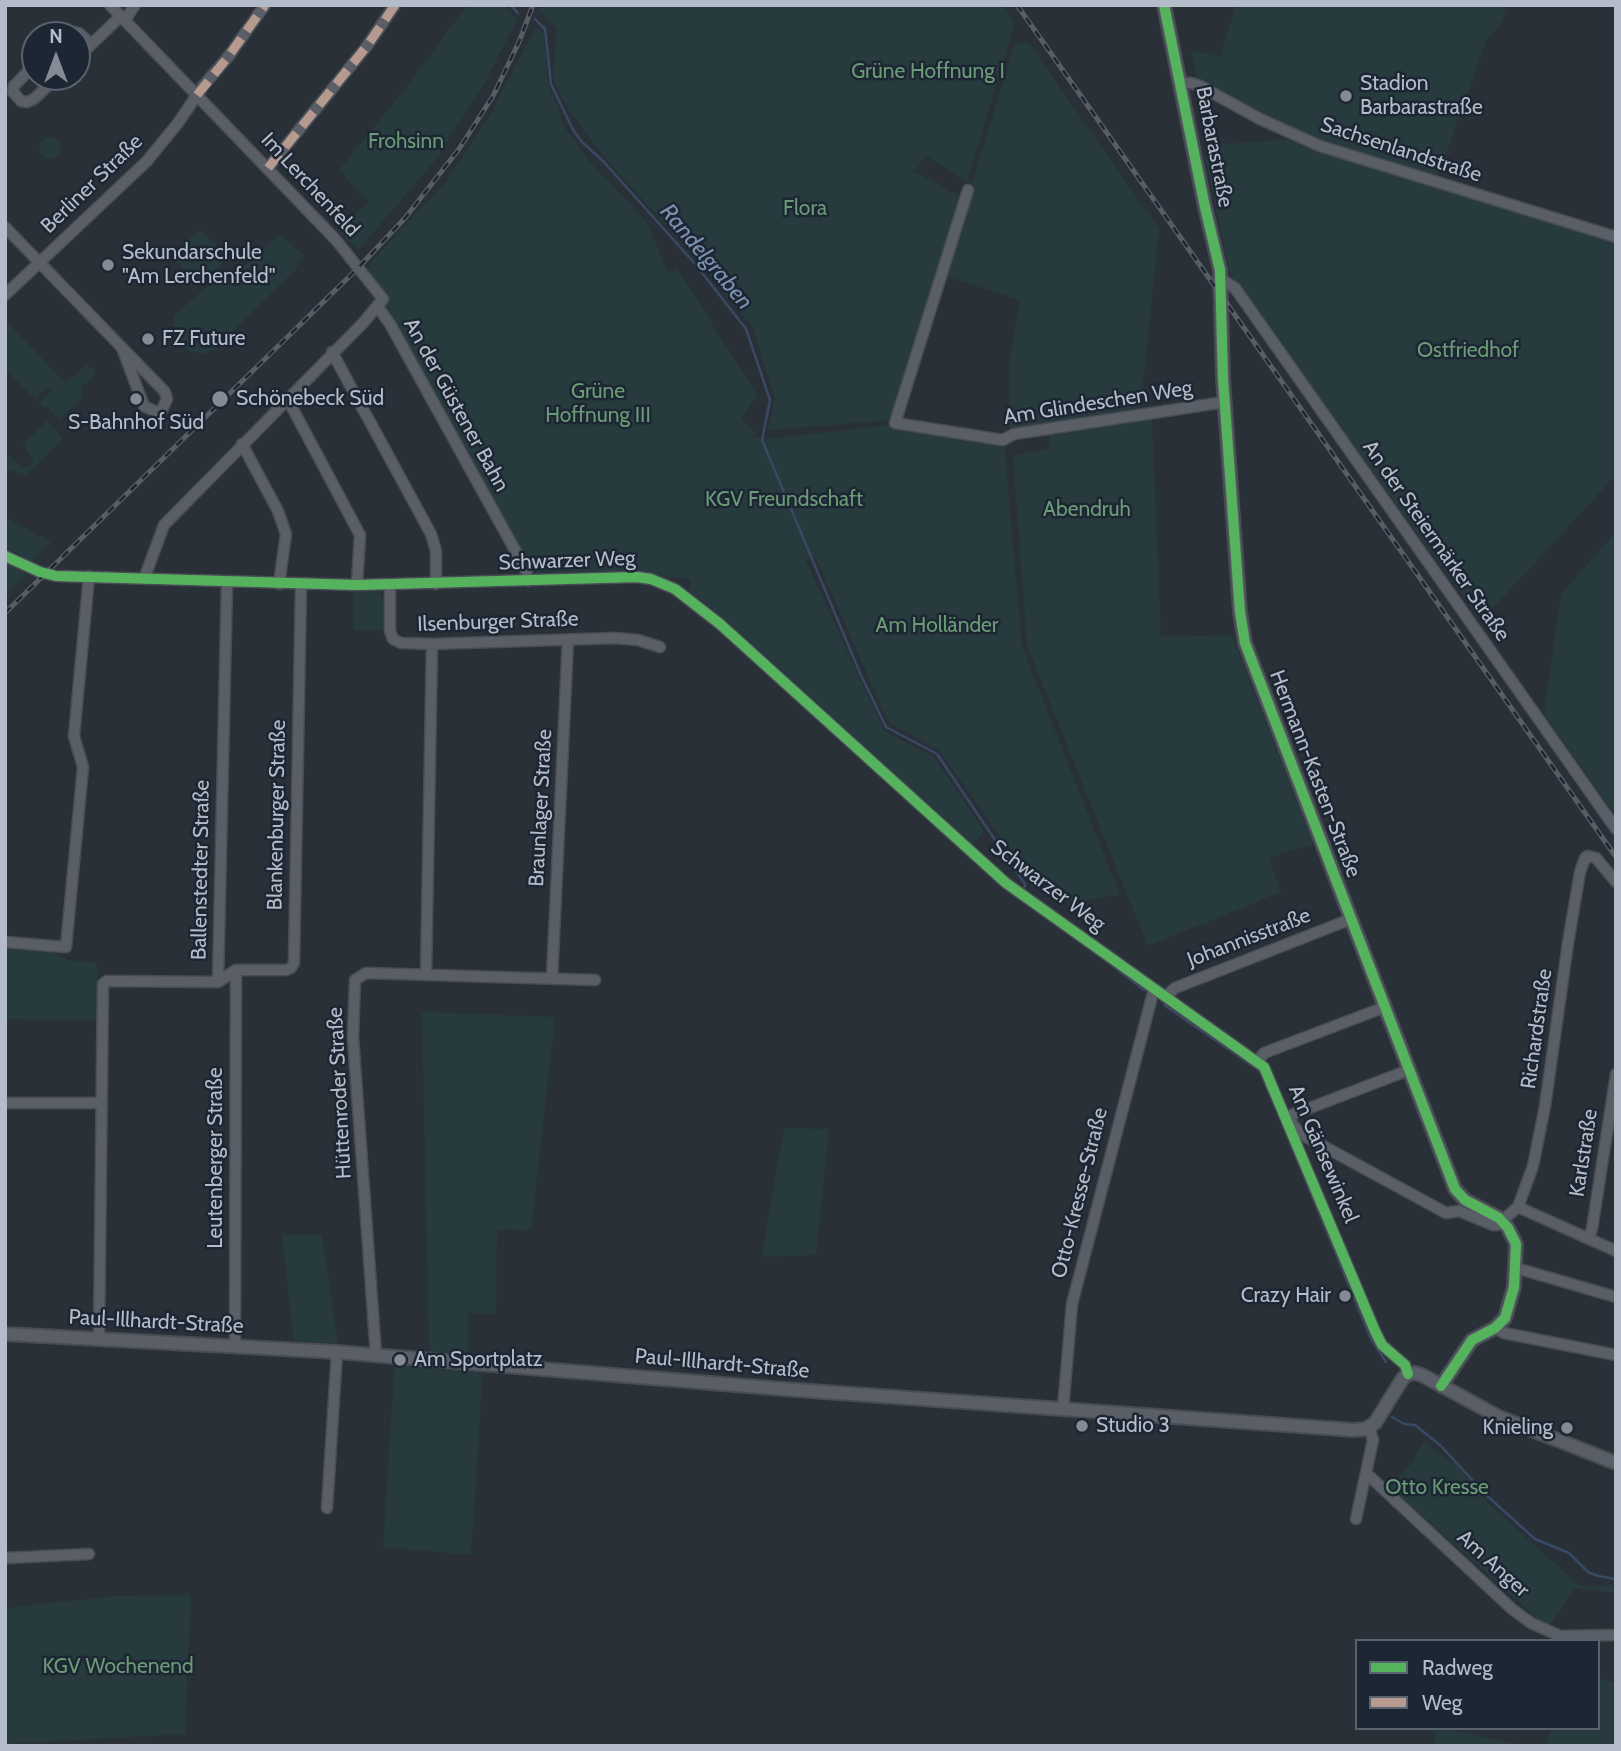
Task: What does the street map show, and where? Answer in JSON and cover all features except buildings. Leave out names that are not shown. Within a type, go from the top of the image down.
[{"type":"street","name":"Im Lerchenfeld","points":[[110,5],[346,252],[383,299],[377,306]]},
{"type":"street","points":[[91,44],[135,5]]},
{"type":"street","name":"Berliner Straße","points":[[5,295],[147,161],[265,5]]},
{"type":"street","points":[[268,168],[359,57],[396,5]]},
{"type":"street","name":"Barbarastraße","points":[[1164,5],[1221,279],[1221,296]]},
{"type":"street","points":[[21,79],[14,86],[13,92],[21,102],[34,99],[42,91]]},
{"type":"street","name":"Sachsenlandstraße","points":[[1182,83],[1200,86],[1260,119],[1320,146],[1616,237]]},
{"type":"street","name":"Am Glindeschen Weg","points":[[968,190],[895,423],[1003,440],[1014,434],[1225,402]]},
{"type":"street","points":[[5,227],[165,392],[167,399],[162,410],[156,412],[144,406],[122,348]]},
{"type":"street","name":"An der Steiermärker Straße","points":[[1221,279],[1235,288],[1616,829]]},
{"type":"street","name":"Hermann-Kasten-Straße","points":[[1221,296],[1225,402],[1242,634],[1248,654],[1462,1206],[1486,1210],[1503,1222]]},
{"type":"street","name":"An der Güstener Bahn","points":[[144,579],[164,526],[377,306],[390,324],[526,570],[528,581]]},
{"type":"street","points":[[332,352],[431,534],[436,551],[436,584]]},
{"type":"street","points":[[287,398],[360,535],[357,585]]},
{"type":"street","points":[[242,444],[278,511],[286,534],[279,584]]},
{"type":"street","name":"Schwarzer Weg","points":[[5,556],[45,575],[279,584],[436,584],[556,578],[651,579],[675,589],[720,624],[1015,890],[1154,989]]},
{"type":"street","points":[[5,942],[66,947],[83,767],[74,736],[89,576]]},
{"type":"street","name":"Ballenstedter Straße","points":[[99,1339],[104,983],[218,982],[227,582]]},
{"type":"street","name":"Blankenburger Straße","points":[[236,970],[286,970],[292,968],[294,963],[301,584]]},
{"type":"street","name":"Ilsenburger Straße","points":[[390,584],[390,631],[393,639],[401,643],[615,638],[638,640],[660,647]]},
{"type":"street","name":"Braunlager Straße","points":[[552,978],[568,640]]},
{"type":"street","points":[[426,975],[432,644]]},
{"type":"street","name":"Richardstraße","points":[[1518,1207],[1533,1166],[1545,1107],[1583,861],[1592,856],[1616,882]]},
{"type":"street","name":"Johannisstraße","points":[[1165,997],[1175,988],[1351,919]]},
{"type":"street","points":[[218,982],[236,970]]},
{"type":"street","name":"Leutenberger Straße","points":[[235,1345],[236,970]]},
{"type":"street","name":"Hüttenroder Straße","points":[[376,1355],[353,1037],[354,985],[357,977],[366,973],[595,980]]},
{"type":"street","name":"Am Gänsewinkel","points":[[1154,989],[1258,1060],[1269,1075],[1375,1331],[1382,1345],[1401,1360],[1408,1374]]},
{"type":"street","name":"Otto-Kresse-Straße","points":[[1063,1409],[1072,1304],[1154,989]]},
{"type":"street","points":[[1258,1060],[1265,1053],[1385,1007]]},
{"type":"street","points":[[1409,1070],[1286,1117],[1301,1134],[1426,1203],[1446,1213],[1462,1206]]},
{"type":"street","name":"Karlstraße","points":[[1588,1238],[1592,1229],[1616,1074]]},
{"type":"street","points":[[5,1103],[102,1103]]},
{"type":"street","points":[[1441,1387],[1472,1340],[1495,1328],[1505,1318],[1516,1268],[1516,1244],[1503,1222],[1518,1207],[1616,1251]]},
{"type":"street","points":[[1516,1268],[1616,1297]]},
{"type":"street","points":[[1495,1328],[1506,1334],[1616,1355]]},
{"type":"street","name":"Paul-Illhardt-Straße","points":[[5,1334],[235,1345],[783,1389],[1354,1430],[1369,1427]]},
{"type":"street","points":[[327,1508],[337,1352]]},
{"type":"street","points":[[1356,1519],[1373,1440],[1369,1427],[1378,1419],[1408,1374],[1422,1375],[1506,1420],[1616,1463]]},
{"type":"street","name":"Am Anger","points":[[1366,1474],[1531,1623],[1560,1636],[1616,1635]]},
{"type":"street","points":[[5,1558],[89,1554]]},
{"type":"green space","name":"Frohsinn","points":[[467,5],[504,5],[517,20],[484,85],[434,162],[358,250],[338,231],[368,202],[339,170],[410,83]]},
{"type":"green space","name":"Flora","points":[[541,5],[1003,5],[1015,22],[967,182],[925,155],[915,172],[962,197],[892,420],[768,430],[775,399],[753,328],[699,262],[606,159],[569,110],[553,80],[557,28],[539,11]]},
{"type":"green space","name":"Stadion Barbarastraße","points":[[1236,5],[1507,5],[1502,21],[1486,42],[1437,179],[1321,142],[1254,112],[1197,80],[1191,50],[1220,57]]},
{"type":"green space","points":[[535,28],[544,34],[548,84],[562,124],[589,161],[647,222],[667,272],[677,268],[757,395],[741,419],[757,433],[754,437],[765,439],[891,425],[1004,443],[1022,647],[1120,895],[1071,902],[1049,882],[1036,888],[939,750],[888,722],[816,557],[805,559],[884,731],[934,757],[984,831],[973,844],[724,618],[689,590],[691,579],[666,577],[647,571],[536,572],[528,564],[383,304],[389,296],[367,271],[373,260],[449,178],[490,115]]},
{"type":"green space","points":[[1020,42],[1030,45],[1159,229],[1140,413],[1009,428],[1010,359],[1020,300],[943,275],[1014,47]]},
{"type":"green space","points":[[50,137],[60,144],[61,148],[54,158],[50,159],[40,152],[39,148],[46,138]]},
{"type":"green space","name":"Ostfriedhof","points":[[1288,140],[1616,244],[1616,475],[1481,621],[1230,274],[1205,157],[1221,144]]},
{"type":"green space","points":[[200,229],[228,258],[200,285],[171,256]]},
{"type":"green space","points":[[280,234],[304,256],[295,270],[216,348],[204,354],[189,351],[176,337],[173,321],[175,315],[205,288],[242,268]]},
{"type":"green space","points":[[5,320],[66,383],[87,364],[96,373],[82,387],[81,392],[84,395],[59,420],[46,406],[44,408],[39,403],[52,391],[48,387],[35,399],[5,369]]},
{"type":"green space","name":"Abendruh","points":[[1152,417],[1161,637],[1232,635],[1313,844],[1269,858],[1281,892],[1148,946],[1027,646],[1013,455],[1050,449],[1049,431]]},
{"type":"green space","points":[[47,421],[63,438],[27,475],[5,469],[5,456],[9,456],[22,467],[32,464],[33,459],[23,444]]},
{"type":"green space","points":[[5,517],[51,542],[32,561],[5,547]]},
{"type":"green space","points":[[1616,532],[1616,816],[1544,714],[1561,594]]},
{"type":"green space","points":[[5,562],[26,574],[5,595]]},
{"type":"green space","points":[[354,591],[377,591],[382,595],[384,630],[354,630]]},
{"type":"green space","points":[[5,948],[50,951],[68,960],[97,963],[97,1020],[5,1019]]},
{"type":"green space","points":[[422,1012],[555,1017],[531,1230],[497,1229],[496,1314],[468,1313],[468,1355],[429,1352]]},
{"type":"green space","points":[[784,1128],[829,1129],[816,1255],[762,1257]]},
{"type":"green space","points":[[282,1235],[322,1235],[338,1344],[294,1341]]},
{"type":"green space","points":[[395,1361],[483,1369],[471,1555],[383,1547]]},
{"type":"green space","name":"Otto Kresse","points":[[1424,1442],[1459,1467],[1491,1506],[1580,1586],[1615,1585],[1616,1593],[1574,1588],[1548,1628],[1390,1487],[1411,1464]]},
{"type":"green space","name":"KGV Wochenend","points":[[191,1595],[185,1734],[5,1744],[5,1608],[115,1596]]},
{"type":"green space","points":[[1600,1679],[1616,1683],[1616,1746],[1546,1746],[1550,1730],[1600,1730]]},
{"type":"green space","points":[[1437,1730],[1451,1730],[1526,1746],[1434,1746]]},
{"type":"waterway","name":"Randelgraben","points":[[510,5],[518,13]]},
{"type":"waterway","name":"Randelgraben","points":[[535,19],[545,29],[551,84],[572,128],[696,265],[746,329],[770,400],[762,440],[860,673],[886,727],[937,754],[1025,884],[1024,890]]},
{"type":"waterway","name":"Randelgraben","points":[[1023,901],[1063,929]]},
{"type":"waterway","name":"Randelgraben","points":[[1105,960],[1144,990]]},
{"type":"waterway","name":"Randelgraben","points":[[1164,1005],[1260,1071]]},
{"type":"waterway","name":"Randelgraben","points":[[1264,1081],[1281,1119]]},
{"type":"waterway","name":"Randelgraben","points":[[1284,1128],[1371,1339],[1386,1362]]},
{"type":"waterway","name":"Randelgraben","points":[[1392,1417],[1404,1424],[1415,1425],[1441,1446],[1485,1494],[1535,1539],[1569,1553],[1588,1572],[1616,1579]]},
{"type":"railway","points":[[5,613],[358,268],[405,218],[459,149],[493,96],[533,5]]},
{"type":"railway","points":[[1017,5],[1616,857]]},
{"type":"marked path","points":[[197,95],[265,5]]},
{"type":"marked path","points":[[268,168],[367,46],[395,5]]},
{"type":"cycle path","points":[[1164,5],[1220,270],[1223,379],[1240,612],[1245,643],[1455,1189],[1465,1200],[1499,1218],[1516,1244],[1514,1287],[1505,1318],[1495,1328],[1472,1340],[1441,1386]]},
{"type":"cycle path","points":[[5,556],[40,572],[56,576],[357,585],[637,577],[651,579],[675,589],[720,624],[1006,883],[1264,1067],[1375,1331],[1382,1345],[1405,1365],[1408,1374]]},
{"type":"place","name":"Stadion Barbarastraße","points":[[1346,96]]},
{"type":"place","name":"Sekundarschule \"Am Lerchenfeld\"","points":[[108,265]]},
{"type":"place","name":"FZ Future","points":[[148,339]]},
{"type":"place","name":"S-Bahnhof Süd","points":[[136,399]]},
{"type":"place","name":"Schönebeck Süd","points":[[220,399]]},
{"type":"place","name":"Crazy Hair","points":[[1345,1296]]},
{"type":"place","name":"Am Sportplatz","points":[[400,1360]]},
{"type":"place","name":"Studio 3","points":[[1082,1426]]},
{"type":"place","name":"Knieling","points":[[1567,1428]]},
{"type":"park label","name":"Grüne Hoffnung I","points":[[928,72]]},
{"type":"park label","name":"Grüne Hoffnung III","points":[[598,404]]},
{"type":"park label","name":"KGV Freundschaft","points":[[784,500]]},
{"type":"park label","name":"Am Holländer","points":[[937,626]]}]
